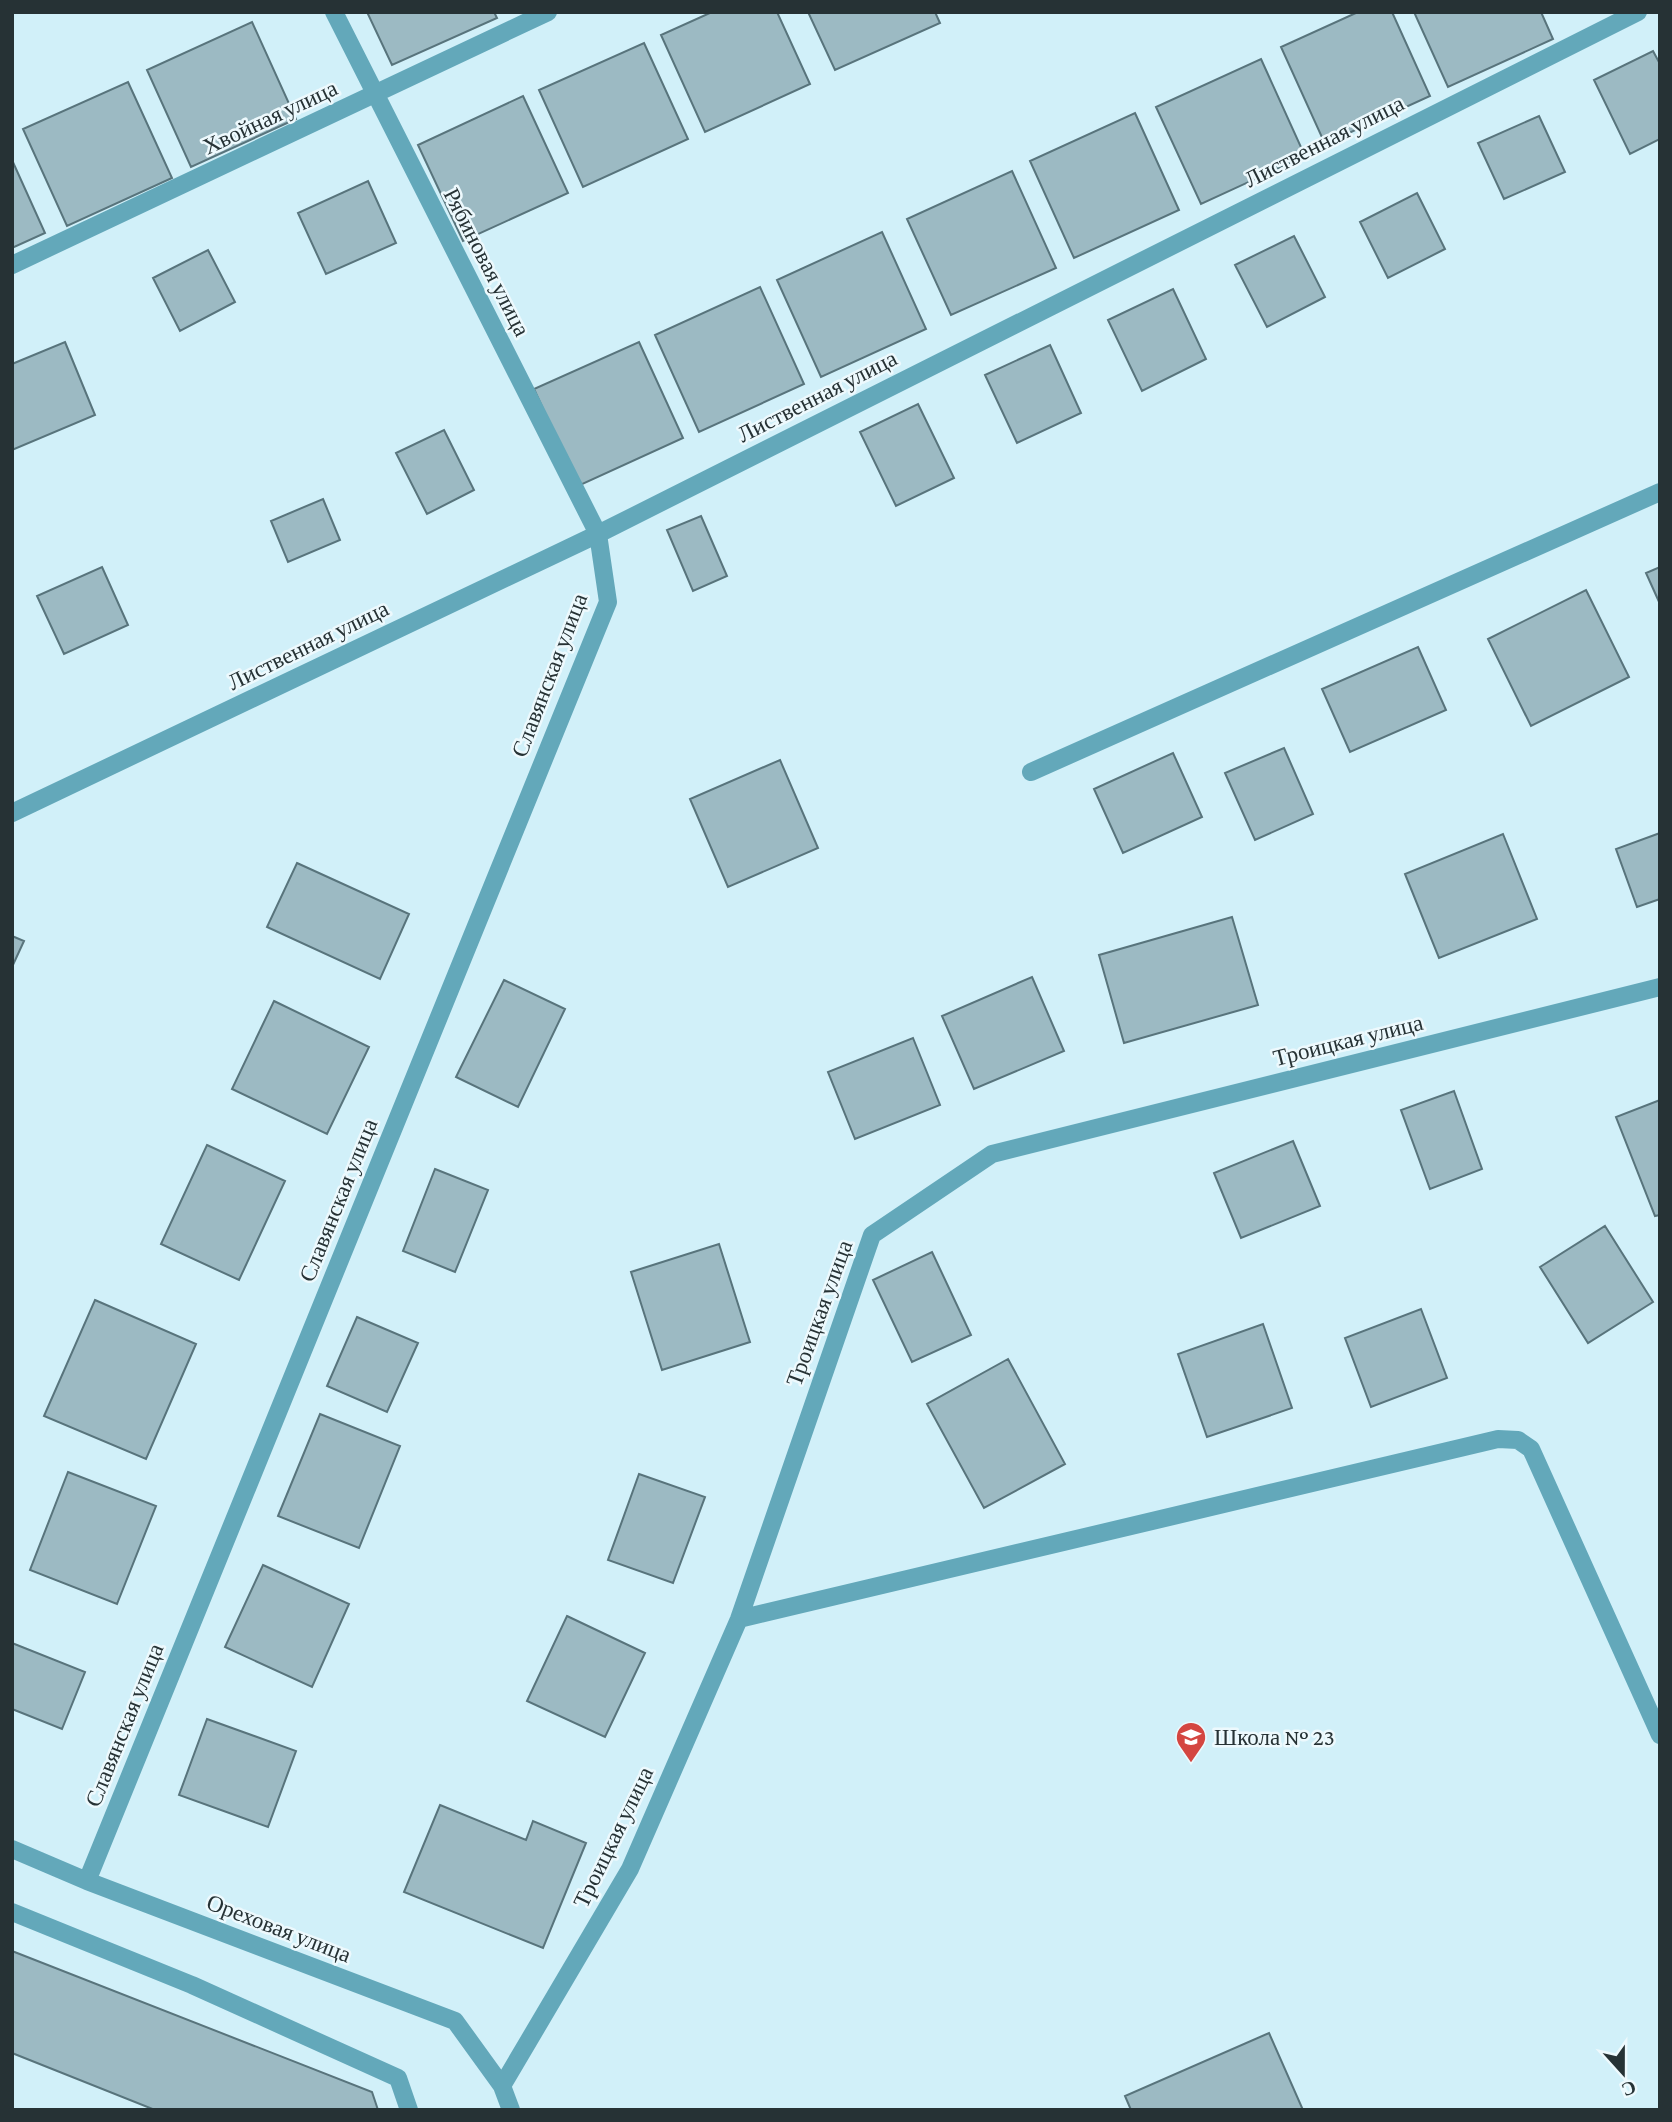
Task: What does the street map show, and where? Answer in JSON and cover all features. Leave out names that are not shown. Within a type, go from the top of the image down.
[{"type":"street","name":"Рябиновая улица","points":[[334,12],[598,534]]},
{"type":"street","name":"Хвойная улица","points":[[12,265],[548,12]]},
{"type":"street","name":"Лиственная улица","points":[[12,813],[598,534],[1608,18],[1638,12]]},
{"type":"street","points":[[1031,772],[1660,492]]},
{"type":"street","name":"Славянская улица","points":[[87,1881],[608,601],[598,534]]},
{"type":"street","name":"Троицкая улица","points":[[502,2086],[630,1868],[739,1619],[872,1235],[992,1154],[1660,987]]},
{"type":"street","points":[[739,1619],[1498,1439],[1518,1440],[1531,1449],[1660,1735]]},
{"type":"street","name":"Ореховая улица","points":[[12,1849],[87,1881],[455,2021],[502,2086],[511,2110]]},
{"type":"street","points":[[12,1912],[192,1985],[398,2078],[409,2110]]},
{"type":"building","points":[[367,12],[494,12],[497,18],[392,65]]},
{"type":"building","points":[[712,12],[777,12],[810,84],[705,132],[661,35]]},
{"type":"building","points":[[808,12],[935,12],[940,23],[835,70]]},
{"type":"building","points":[[1358,12],[1392,12],[1430,96],[1325,144],[1281,47]]},
{"type":"building","points":[[1414,12],[1541,12],[1553,39],[1448,87]]},
{"type":"building","points":[[252,22],[296,119],[191,167],[147,70]]},
{"type":"building","points":[[644,43],[688,139],[583,187],[539,90]]},
{"type":"building","points":[[1653,51],[1660,64],[1660,139],[1630,154],[1594,80]]},
{"type":"building","points":[[1261,59],[1305,156],[1201,204],[1156,107]]},
{"type":"building","points":[[128,82],[172,178],[67,226],[23,129]]},
{"type":"building","points":[[523,96],[568,193],[463,241],[418,145]]},
{"type":"building","points":[[1135,113],[1179,210],[1074,258],[1030,161]]},
{"type":"building","points":[[1539,116],[1565,172],[1504,199],[1478,143]]},
{"type":"building","points":[[12,160],[45,233],[12,248]]},
{"type":"building","points":[[1012,171],[1056,268],[951,315],[907,219]]},
{"type":"building","points":[[368,181],[396,243],[326,274],[298,213]]},
{"type":"building","points":[[1417,193],[1445,249],[1388,278],[1360,222]]},
{"type":"building","points":[[882,232],[926,329],[821,377],[777,280]]},
{"type":"building","points":[[1294,236],[1325,297],[1267,327],[1235,265]]},
{"type":"building","points":[[208,250],[235,302],[180,331],[153,278]]},
{"type":"building","points":[[760,287],[804,384],[699,432],[655,335]]},
{"type":"building","points":[[1173,289],[1206,359],[1142,391],[1108,320]]},
{"type":"building","points":[[65,342],[95,415],[12,450],[12,364]]},
{"type":"building","points":[[639,342],[683,438],[578,486],[534,389]]},
{"type":"building","points":[[1050,345],[1081,413],[1017,443],[985,375]]},
{"type":"building","points":[[918,404],[954,478],[896,506],[860,432]]},
{"type":"building","points":[[444,430],[474,490],[427,514],[396,453]]},
{"type":"building","points":[[323,499],[340,540],[288,562],[271,521]]},
{"type":"building","points":[[701,516],[727,576],[693,591],[667,530]]},
{"type":"building","points":[[102,567],[128,625],[64,654],[37,596]]},
{"type":"building","points":[[1660,567],[1660,604],[1646,573]]},
{"type":"building","points":[[1586,590],[1629,677],[1531,726],[1488,639]]},
{"type":"building","points":[[1418,647],[1446,710],[1350,752],[1322,689]]},
{"type":"building","points":[[1284,748],[1313,814],[1255,840],[1225,773]]},
{"type":"building","points":[[1173,753],[1202,817],[1123,853],[1094,789]]},
{"type":"building","points":[[780,760],[818,848],[728,887],[690,799]]},
{"type":"building","points":[[1660,833],[1660,899],[1637,907],[1616,849]]},
{"type":"building","points":[[1503,834],[1537,919],[1439,958],[1405,874]]},
{"type":"building","points":[[297,863],[409,914],[380,979],[267,927]]},
{"type":"building","points":[[1232,917],[1258,1005],[1124,1043],[1099,955]]},
{"type":"building","points":[[12,936],[24,941],[12,967]]},
{"type":"building","points":[[1032,977],[1064,1051],[974,1089],[942,1016]]},
{"type":"building","points":[[504,980],[565,1009],[518,1107],[456,1077]]},
{"type":"building","points":[[274,1001],[369,1047],[327,1134],[232,1089]]},
{"type":"building","points":[[913,1038],[940,1105],[855,1139],[828,1072]]},
{"type":"building","points":[[1454,1091],[1482,1169],[1430,1189],[1401,1110]]},
{"type":"building","points":[[1660,1100],[1660,1215],[1655,1216],[1616,1117]]},
{"type":"building","points":[[1293,1141],[1320,1206],[1241,1238],[1214,1173]]},
{"type":"building","points":[[207,1145],[285,1181],[239,1280],[161,1244]]},
{"type":"building","points":[[435,1169],[488,1190],[455,1272],[403,1251]]},
{"type":"building","points":[[1605,1226],[1653,1302],[1588,1343],[1540,1267]]},
{"type":"building","points":[[719,1244],[750,1342],[662,1370],[631,1272]]},
{"type":"building","points":[[932,1252],[971,1335],[912,1362],[873,1280]]},
{"type":"building","points":[[95,1300],[196,1344],[146,1459],[44,1416]]},
{"type":"building","points":[[1421,1309],[1447,1378],[1371,1407],[1345,1338]]},
{"type":"building","points":[[357,1317],[418,1343],[387,1412],[327,1386]]},
{"type":"building","points":[[1263,1324],[1292,1408],[1207,1437],[1178,1354]]},
{"type":"building","points":[[1008,1359],[1065,1464],[984,1508],[927,1404]]},
{"type":"building","points":[[320,1414],[400,1446],[359,1548],[278,1516]]},
{"type":"building","points":[[68,1472],[156,1506],[117,1604],[30,1570]]},
{"type":"building","points":[[639,1474],[705,1497],[673,1583],[608,1560]]},
{"type":"building","points":[[263,1565],[349,1604],[312,1687],[225,1647]]},
{"type":"building","points":[[567,1616],[645,1653],[605,1737],[527,1701]]},
{"type":"building","points":[[12,1643],[85,1672],[62,1729],[12,1709]]},
{"type":"building","points":[[207,1719],[296,1751],[268,1827],[179,1795]]},
{"type":"building","points":[[440,1805],[526,1840],[533,1821],[586,1843],[543,1948],[404,1892]]},
{"type":"building","points":[[12,1951],[372,2092],[378,2110],[155,2110],[12,2053]]},
{"type":"building","points":[[1269,2033],[1303,2110],[1131,2110],[1125,2096]]},
{"type":"place","name":"Школа № 23","points":[[1191,1764]]}]
